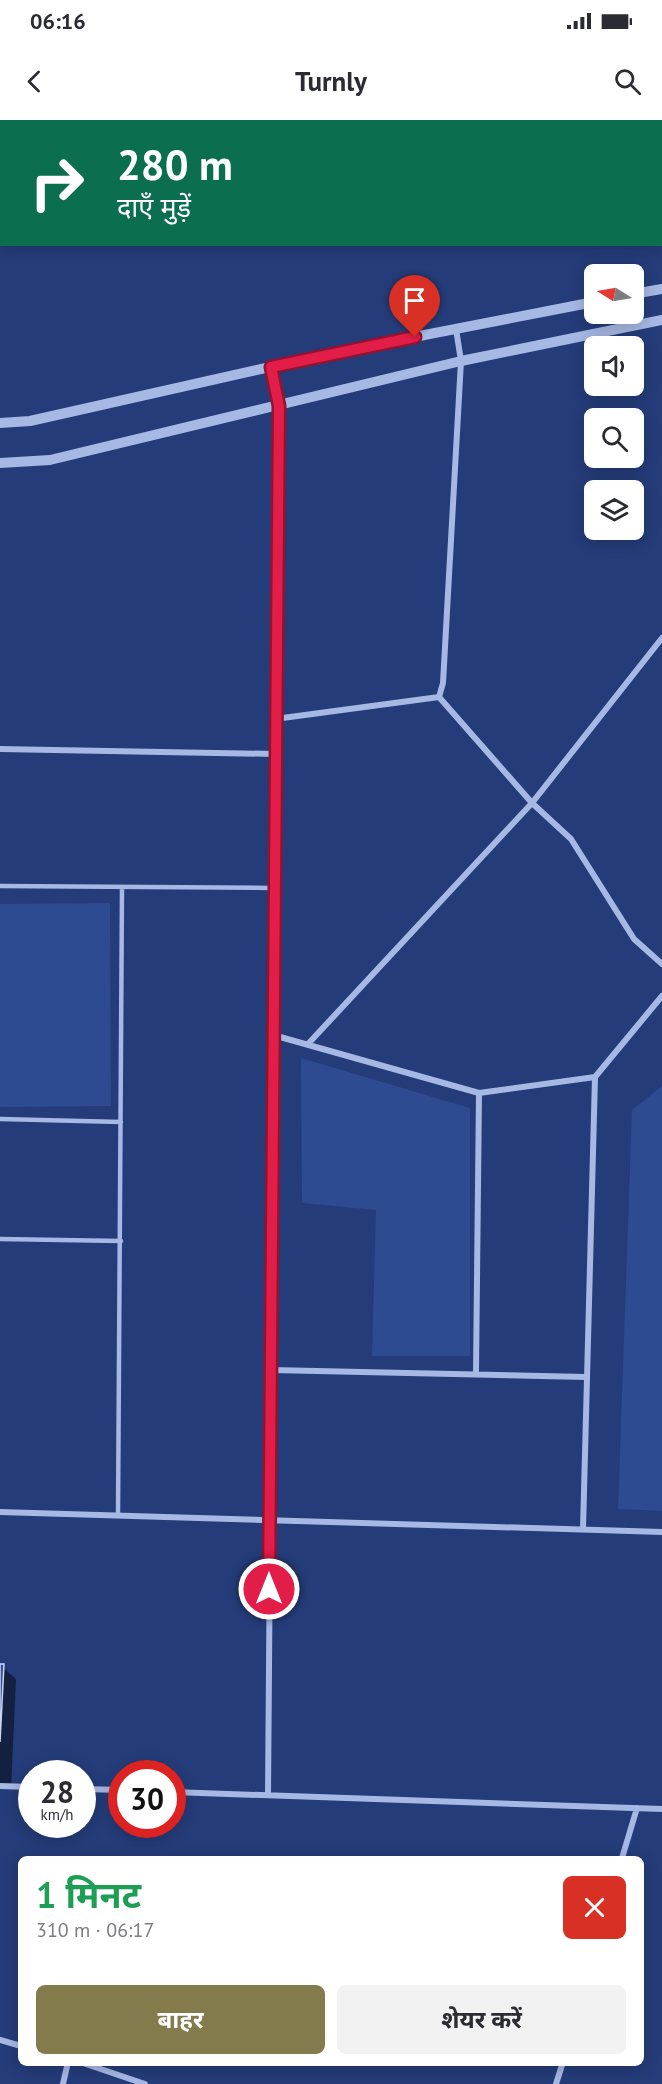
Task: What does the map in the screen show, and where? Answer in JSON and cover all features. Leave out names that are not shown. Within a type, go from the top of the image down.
[{"type":"street","points":[[644,292],[662,289]]},
{"type":"street","points":[[0,423],[30,422],[271,367],[584,304]]},
{"type":"street","points":[[0,463],[50,460],[461,361],[662,320]]},
{"type":"street","points":[[439,697],[443,683],[461,361],[456,329]]},
{"type":"street","points":[[268,1795],[279,406],[271,367]]},
{"type":"street","points":[[308,1044],[532,803],[662,638]]},
{"type":"street","points":[[275,718],[439,697]]},
{"type":"street","points":[[439,697],[532,803],[571,839],[634,939],[662,964]]},
{"type":"street","points":[[0,749],[275,753]]},
{"type":"street","points":[[583,1529],[595,1077],[662,996]]},
{"type":"street","points":[[273,1035],[479,1094],[595,1077]]},
{"type":"street","points":[[476,1372],[479,1094]]},
{"type":"street","points":[[271,1370],[476,1372],[586,1377]]},
{"type":"street","points":[[0,1512],[662,1532]]},
{"type":"street","points":[[0,1786],[18,1787]]},
{"type":"street","points":[[186,1792],[662,1809]]},
{"type":"street","points":[[623,1856],[637,1808]]},
{"type":"street","points":[[0,2040],[18,2045]]},
{"type":"street","points":[[63,2084],[67,2066]]},
{"type":"street","points":[[92,2066],[145,2084]]},
{"type":"street","points":[[556,2084],[562,2066]]},
{"type":"lane","points":[[0,886],[274,888]]},
{"type":"lane","points":[[118,1516],[122,887]]},
{"type":"lane","points":[[0,1119],[121,1122]]},
{"type":"lane","points":[[0,1239],[121,1241]]},
{"type":"shaded area","points":[[110,903],[111,1106],[0,1107],[0,904]]},
{"type":"shaded area","points":[[301,1058],[470,1108],[470,1356],[372,1356],[376,1210],[302,1203]]},
{"type":"shaded area","points":[[662,1086],[662,1511],[618,1509],[632,1110]]},
{"type":"building","points":[[0,1664],[4,1664],[0,1742]]},
{"type":"route","points":[[269,1589],[277,416],[279,406],[271,367],[415,337]]}]
